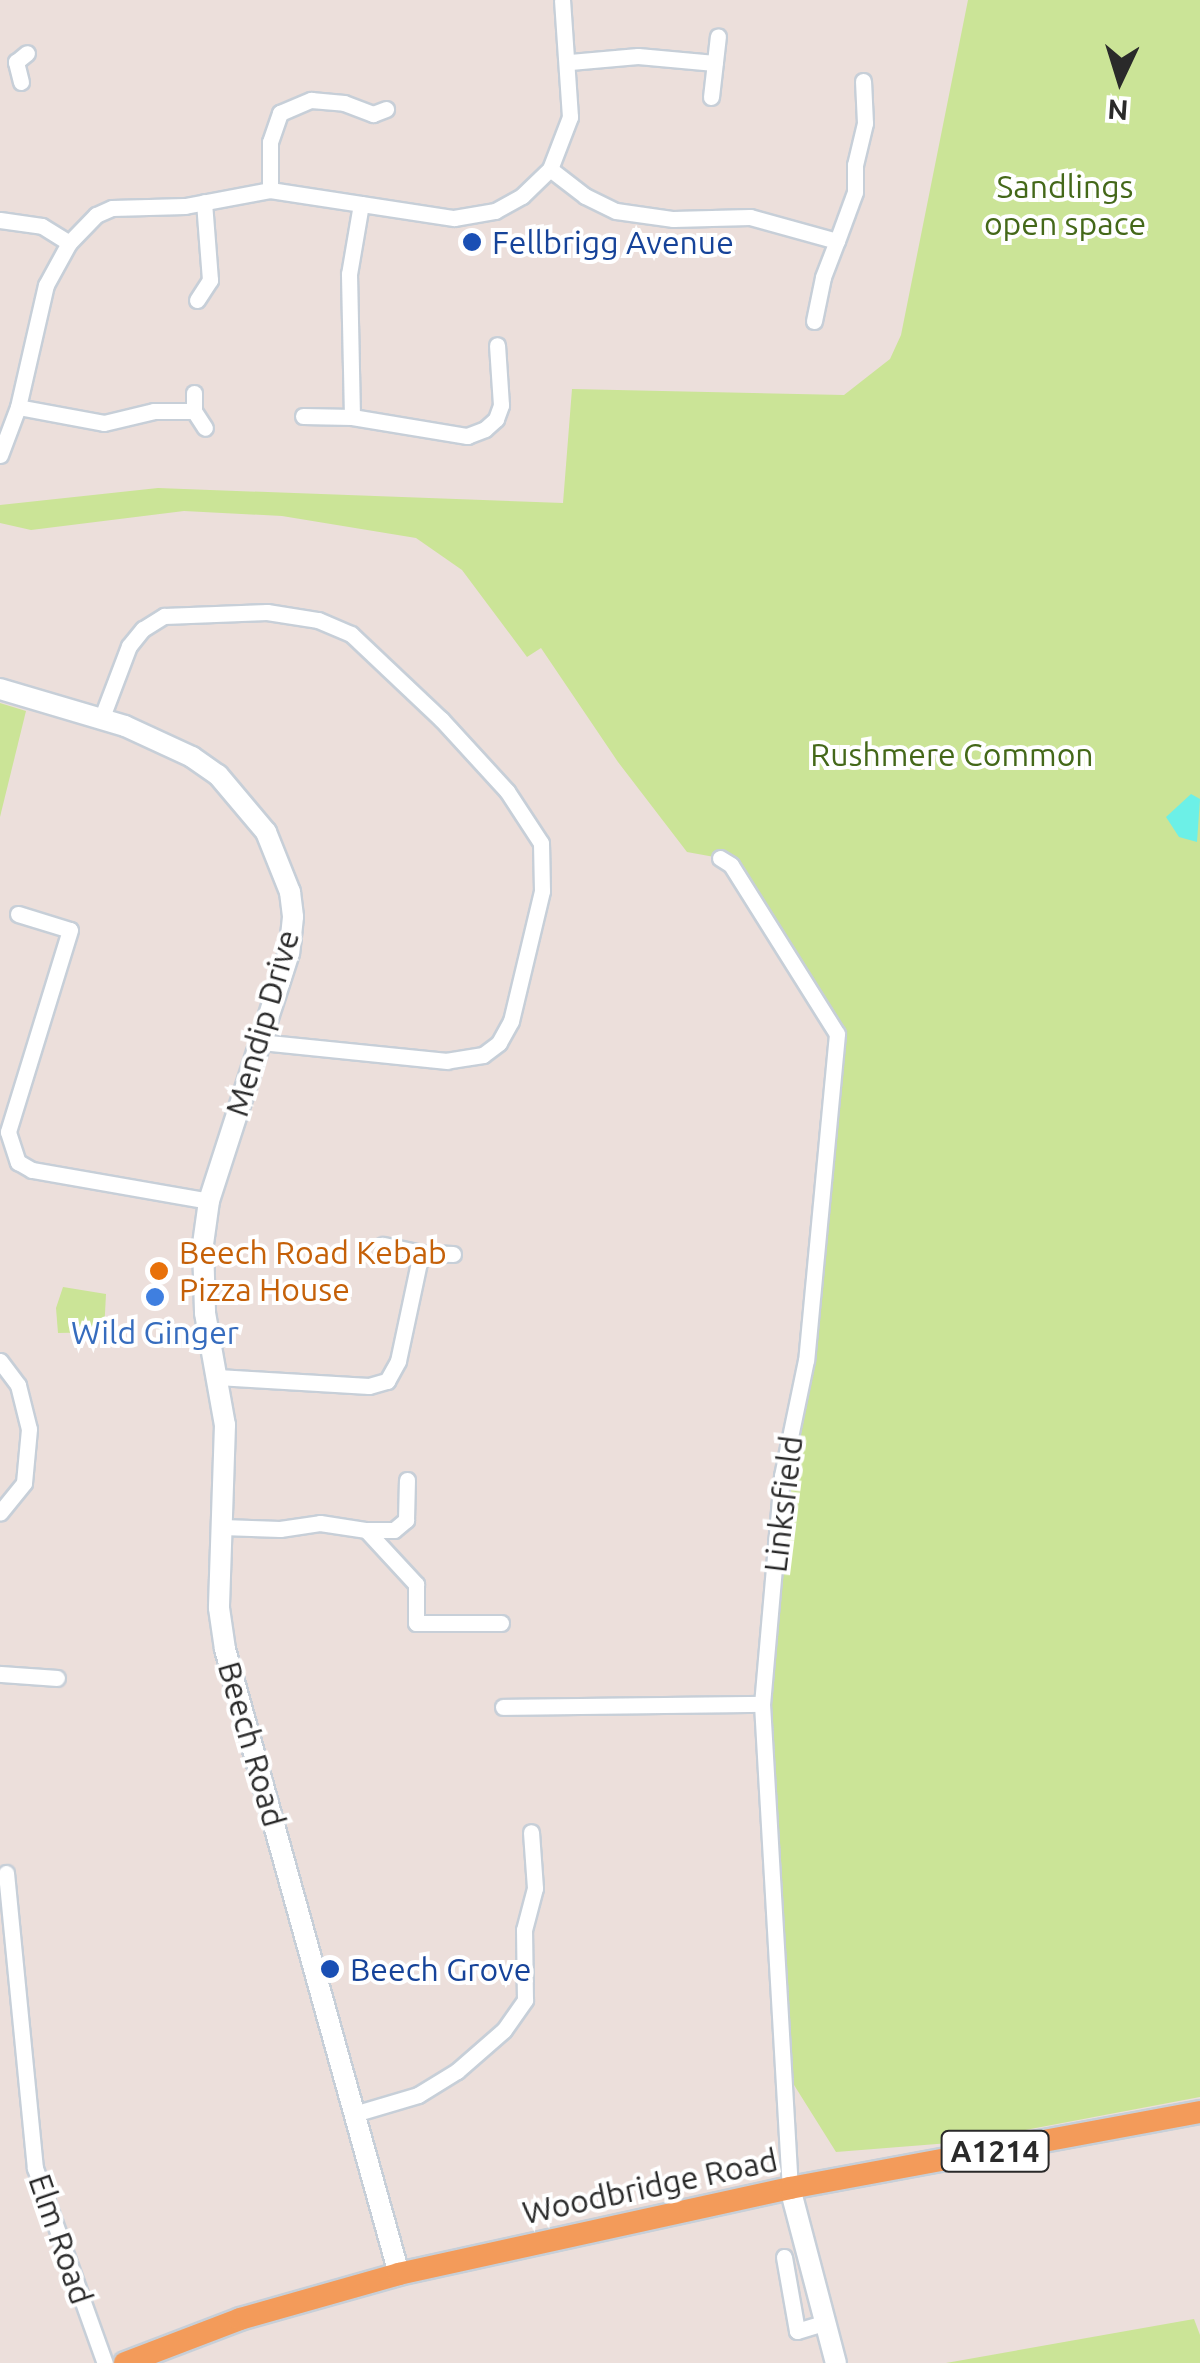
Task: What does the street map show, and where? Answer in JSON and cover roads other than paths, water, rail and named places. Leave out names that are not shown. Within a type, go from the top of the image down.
[{"type":"main road","name":"Woodbridge Road","points":[[125,2363],[240,2319],[398,2274],[790,2188],[1200,2112]]},
{"type":"street","points":[[0,455],[18,407],[46,285],[68,243],[81,228],[112,208],[204,202],[270,190],[435,216],[478,216],[522,196],[550,169],[570,116],[570,62],[562,0]]},
{"type":"street","points":[[711,96],[718,36]]},
{"type":"street","points":[[570,62],[638,56],[715,63]]},
{"type":"street","points":[[14,58],[21,82]]},
{"type":"street","points":[[814,321],[823,277],[855,192],[855,165],[865,123],[863,81]]},
{"type":"street","points":[[270,190],[270,142],[280,113],[311,100],[344,103],[364,112],[386,110]]},
{"type":"street","points":[[358,130],[364,112]]},
{"type":"street","points":[[550,169],[585,196],[616,211],[672,219],[750,217],[837,242]]},
{"type":"street","points":[[197,300],[210,280],[204,202]]},
{"type":"street","points":[[352,418],[349,274],[361,204]]},
{"type":"street","points":[[0,220],[42,226],[68,243]]},
{"type":"street","points":[[821,296],[838,299]]},
{"type":"street","points":[[303,416],[352,418],[467,436],[485,429],[496,419],[501,405],[491,340],[514,340]]},
{"type":"street","points":[[194,392],[194,411],[205,428]]},
{"type":"street","points":[[18,407],[104,423],[154,411],[194,411]]},
{"type":"street","points":[[102,717],[129,646],[143,629],[164,616],[267,612],[318,620],[351,634],[440,720],[507,791],[540,843],[542,891],[511,1022],[499,1043],[483,1054],[447,1061],[260,1042]]},
{"type":"street","name":"Mendip Drive","points":[[0,689],[102,717],[170,746],[218,775],[275,847],[293,904],[292,935],[209,1201]]},
{"type":"street","name":"Linksfield","points":[[720,858],[730,866],[837,1034],[806,1360],[782,1476],[762,1704],[790,2188]]},
{"type":"street","points":[[18,914],[70,930],[8,1132],[10,1148],[18,1162],[32,1170],[209,1201]]},
{"type":"street","name":"Beech Road","points":[[209,1201],[202,1280],[225,1426],[219,1608],[225,1649],[398,2274]]},
{"type":"street","points":[[383,1245],[421,1253],[453,1254]]},
{"type":"street","points":[[218,1376],[369,1386],[387,1381],[398,1361],[421,1253]]},
{"type":"street","points":[[0,1361],[18,1384],[29,1428],[24,1483],[0,1513]]},
{"type":"street","points":[[222,1526],[280,1529],[320,1523],[394,1530],[406,1520],[407,1480]]},
{"type":"street","points":[[366,1530],[416,1584],[416,1623],[501,1623]]},
{"type":"street","points":[[0,1674],[56,1678]]},
{"type":"street","points":[[504,1707],[762,1704]]},
{"type":"street","points":[[354,2114],[418,2095],[456,2071],[504,2030],[526,2000],[528,1977],[522,1941],[535,1888],[532,1832]]},
{"type":"street","name":"Elm Road","points":[[6,1873],[35,2168],[106,2363]]},
{"type":"street","points":[[790,2188],[836,2363]]},
{"type":"street","points":[[784,2257],[797,2331],[826,2322]]},
{"type":"water","points":[[1191,794],[1200,799],[1197,842],[1179,837],[1166,817]]},
{"type":"place","name":"Fellbrigg Avenue","points":[[472,242]]},
{"type":"place","name":"Beech Road Kebab Pizza House","points":[[159,1271]]},
{"type":"place","name":"Wild Ginger","points":[[155,1297]]},
{"type":"place","name":"Beech Grove","points":[[330,1969]]},
{"type":"park label","name":"Sandlings open space","points":[[1065,206]]},
{"type":"park label","name":"Rushmere Common","points":[[952,754]]}]
